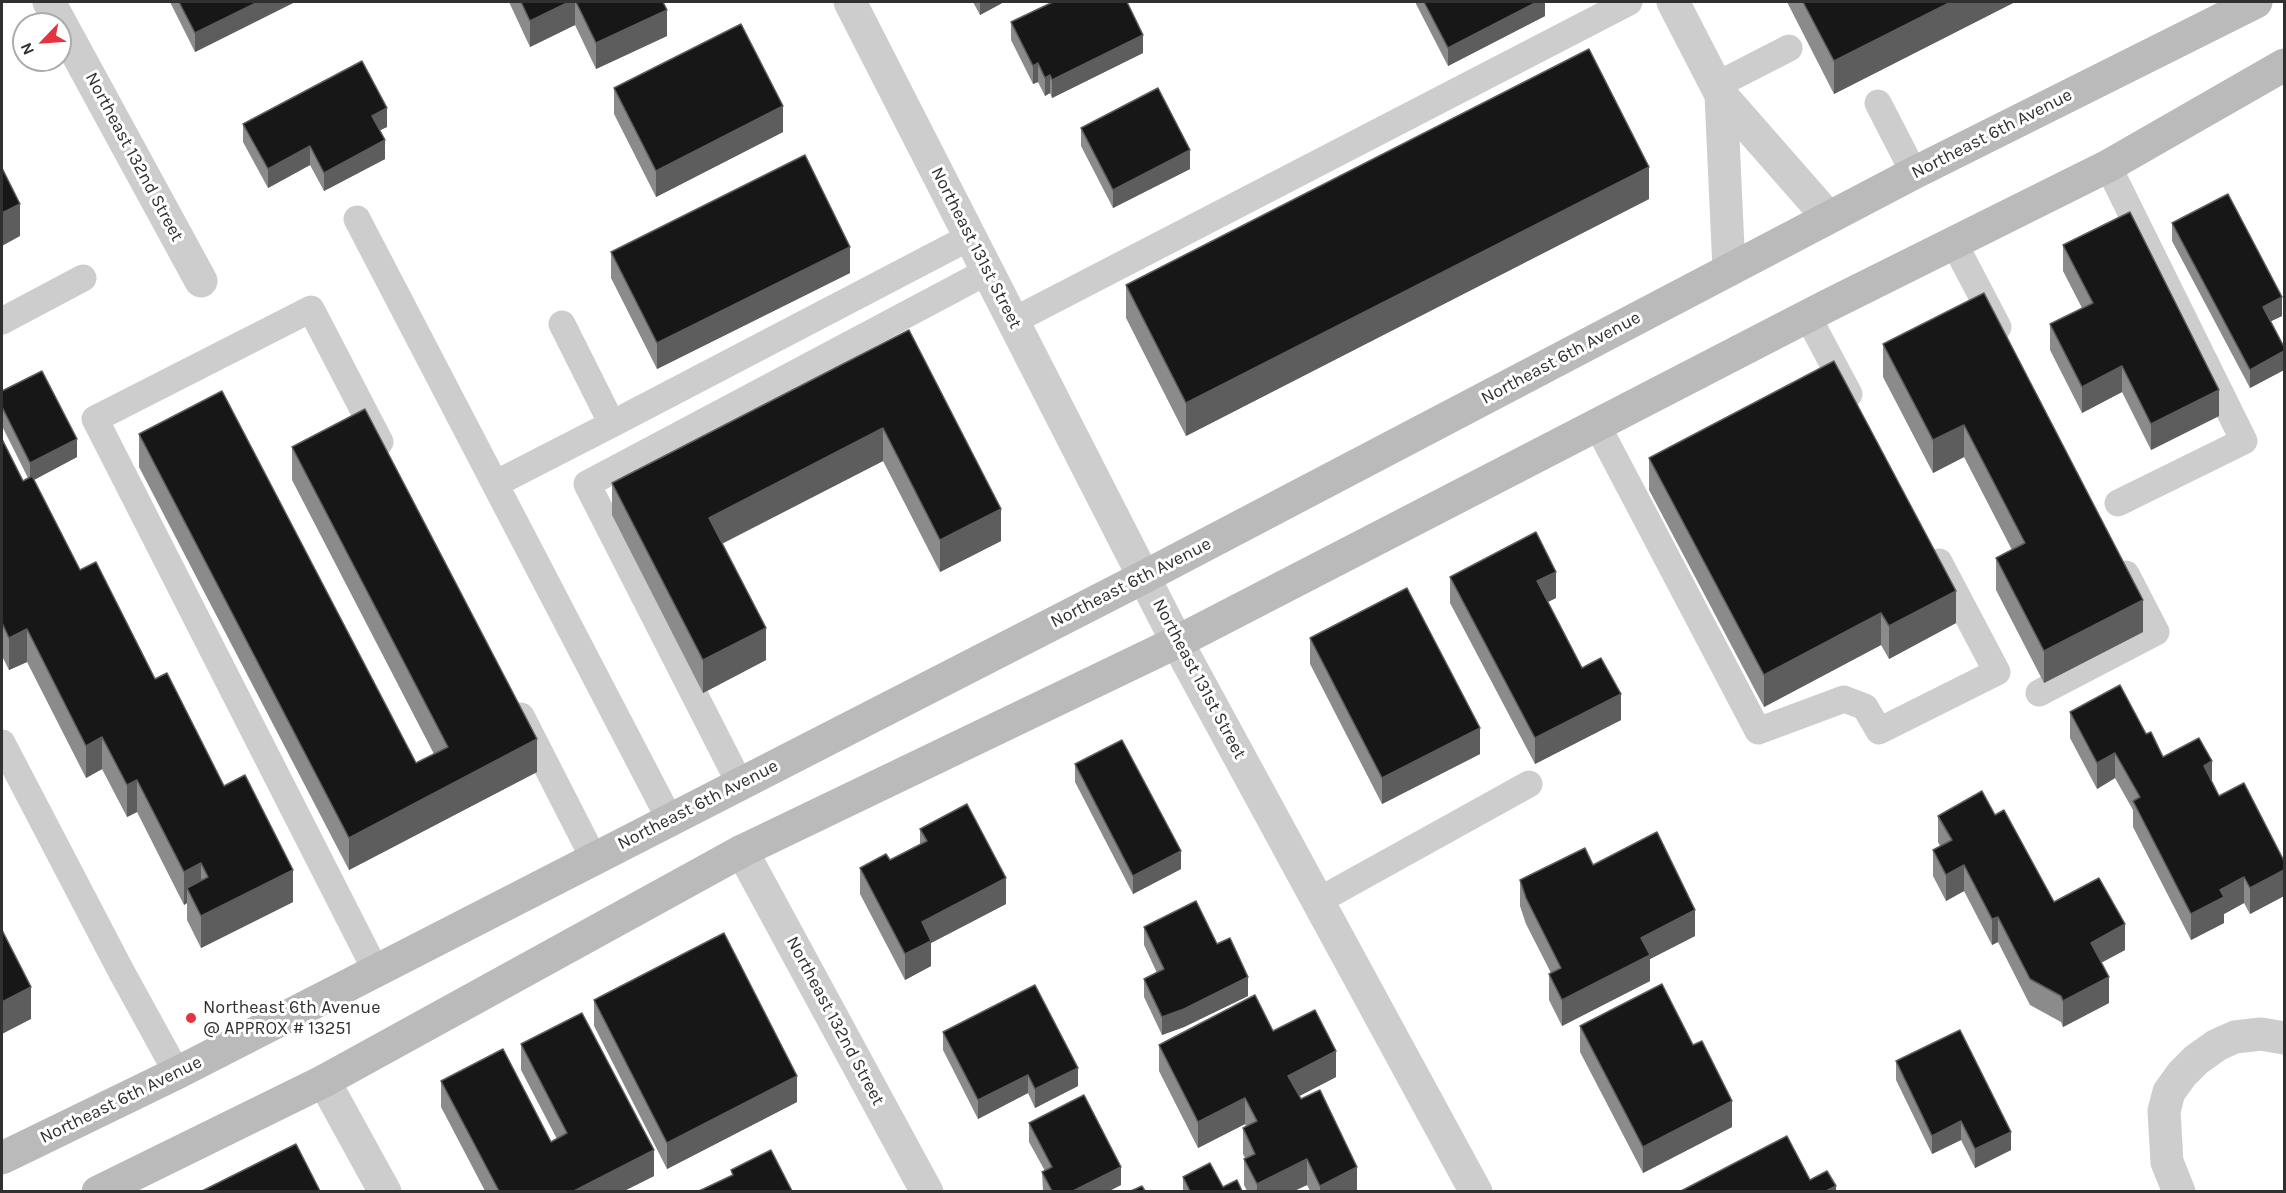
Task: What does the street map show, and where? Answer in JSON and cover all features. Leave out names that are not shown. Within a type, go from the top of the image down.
[{"type":"main road","name":"Northeast 6th Avenue","points":[[2,1158],[177,1073],[376,971],[1144,577],[1914,173],[2256,2]]},
{"type":"main road","points":[[98,1191],[324,1081],[742,851],[1177,642],[1808,317],[2108,166],[2284,65]]},
{"type":"street","name":"Northeast 132nd Street","points":[[49,2],[201,281]]},
{"type":"street","name":"Northeast 131st Street","points":[[850,2],[1177,642],[1476,1191]]},
{"type":"street","points":[[1673,2],[1719,90],[1828,218]]},
{"type":"street","points":[[1719,90],[1729,270]]},
{"type":"street","name":"Northeast 132nd Street","points":[[742,851],[927,1191]]},
{"type":"street","points":[[2180,1191],[2167,1162],[2164,1111],[2169,1092],[2196,1060],[2217,1045],[2235,1037],[2260,1034],[2284,1038]]},
{"type":"street","points":[[324,1081],[385,1191]]},
{"type":"lane","points":[[1013,321],[1629,2]]},
{"type":"lane","points":[[1719,90],[1789,48]]},
{"type":"lane","points":[[1878,104],[1914,173]]},
{"type":"lane","points":[[2108,166],[2244,441],[2118,503]]},
{"type":"lane","points":[[357,219],[670,820]]},
{"type":"lane","points":[[495,484],[970,237]]},
{"type":"lane","points":[[1954,243],[2009,350]]},
{"type":"lane","points":[[740,784],[587,484],[988,271]]},
{"type":"lane","points":[[2,321],[83,278]]},
{"type":"lane","points":[[376,971],[95,419],[311,309],[394,469]]},
{"type":"lane","points":[[1808,317],[1859,412]]},
{"type":"lane","points":[[562,324],[612,424]]},
{"type":"lane","points":[[1597,425],[1758,731],[1844,699],[1866,707],[1879,731],[1998,672],[1925,537]]},
{"type":"lane","points":[[2038,693],[2156,632],[2112,549]]},
{"type":"lane","points":[[509,693],[594,859]]},
{"type":"lane","points":[[2,743],[177,1073]]},
{"type":"lane","points":[[1318,901],[1529,784]]},
{"type":"building","points":[[179,2],[258,2],[195,33]]},
{"type":"building","points":[[521,2],[569,2],[530,21]]},
{"type":"building","points":[[576,2],[663,2],[667,10],[596,43]]},
{"type":"building","points":[[1053,2],[1127,2],[1143,35],[1052,80],[1050,75],[1045,78],[1038,63],[1033,66],[1011,22]]},
{"type":"building","points":[[1424,2],[1537,2],[1448,48]]},
{"type":"building","points":[[1803,2],[1951,2],[1834,61]]},
{"type":"building","points":[[741,24],[783,106],[656,171],[614,88]]},
{"type":"building","points":[[1589,49],[1649,167],[1186,403],[1126,285]]},
{"type":"building","points":[[362,61],[387,108],[372,116],[385,140],[324,173],[310,146],[268,169],[243,124]]},
{"type":"building","points":[[1158,88],[1190,150],[1113,190],[1081,128]]},
{"type":"building","points":[[805,155],[850,247],[657,343],[611,252]]},
{"type":"building","points":[[2,168],[20,204],[2,213]]},
{"type":"building","points":[[2228,194],[2282,297],[2263,307],[2284,351],[2250,370],[2172,223]]},
{"type":"building","points":[[2130,212],[2219,390],[2151,424],[2122,366],[2082,387],[2050,324],[2093,303],[2063,245]]},
{"type":"building","points":[[1984,293],[2143,600],[2044,651],[1996,558],[2025,543],[1964,425],[1933,440],[1883,344]]},
{"type":"building","points":[[909,330],[1001,509],[940,540],[883,428],[709,518],[766,628],[703,660],[612,483]]},
{"type":"building","points":[[1834,361],[1956,591],[1889,626],[1881,613],[1764,675],[1649,458]]},
{"type":"building","points":[[42,371],[77,439],[30,463],[2,407],[2,391]]},
{"type":"building","points":[[222,391],[416,763],[448,747],[292,447],[365,409],[537,739],[349,838],[139,434]]},
{"type":"building","points":[[2,439],[23,481],[32,476],[80,570],[96,562],[155,679],[167,673],[224,786],[245,775],[293,870],[201,916],[187,888],[208,877],[201,863],[184,872],[137,780],[127,785],[102,737],[86,746],[27,629],[9,638],[2,623]]},
{"type":"building","points":[[1536,532],[1556,572],[1537,581],[1582,668],[1601,658],[1621,694],[1535,738],[1450,577]]},
{"type":"building","points":[[1407,588],[1480,728],[1382,778],[1310,638]]},
{"type":"building","points":[[2120,685],[2146,734],[2151,732],[2163,757],[2199,738],[2212,761],[2204,766],[2219,796],[2244,783],[2284,861],[2284,870],[2250,888],[2244,877],[2220,890],[2224,897],[2191,914],[2133,801],[2140,797],[2115,753],[2097,763],[2070,712]]},
{"type":"building","points":[[1122,740],[1181,851],[1133,876],[1075,764]]},
{"type":"building","points":[[1982,791],[1995,815],[2004,810],[2054,902],[2099,878],[2125,924],[2091,943],[2109,977],[2063,1001],[2061,996],[2030,979],[1998,917],[1992,919],[1964,865],[1946,875],[1933,850],[1952,840],[1938,816]]},
{"type":"building","points":[[967,804],[1006,878],[922,922],[931,941],[905,954],[860,868],[886,854],[890,860],[927,841],[920,829]]},
{"type":"building","points":[[1657,832],[1695,910],[1641,938],[1650,955],[1562,1000],[1549,974],[1561,968],[1526,898],[1520,880],[1585,848],[1593,865]]},
{"type":"building","points":[[1196,901],[1217,944],[1230,938],[1248,977],[1184,1009],[1162,1017],[1144,979],[1164,969],[1144,927]]},
{"type":"building","points":[[2,930],[31,987],[2,1002]]},
{"type":"building","points":[[724,933],[797,1076],[667,1143],[594,1000]]},
{"type":"building","points":[[1662,984],[1693,1045],[1702,1041],[1732,1101],[1643,1147],[1580,1026]]},
{"type":"building","points":[[1035,985],[1078,1068],[1035,1089],[1028,1075],[978,1100],[943,1032]]},
{"type":"building","points":[[1255,995],[1273,1031],[1315,1010],[1336,1051],[1288,1076],[1301,1099],[1320,1090],[1357,1167],[1320,1186],[1307,1159],[1257,1184],[1244,1159],[1255,1154],[1243,1128],[1257,1121],[1245,1098],[1198,1122],[1159,1045]]},
{"type":"building","points":[[582,1013],[654,1150],[574,1191],[499,1191],[441,1081],[503,1049],[551,1142],[567,1133],[521,1044]]},
{"type":"building","points":[[1960,1030],[2011,1132],[1975,1149],[1961,1121],[1932,1136],[1896,1061]]},
{"type":"building","points":[[1084,1095],[1121,1167],[1073,1191],[1052,1191],[1042,1172],[1052,1167],[1029,1123]]},
{"type":"building","points":[[1787,1136],[1810,1180],[1827,1171],[1836,1186],[1826,1191],[1681,1191]]},
{"type":"building","points":[[296,1144],[320,1191],[202,1191]]},
{"type":"building","points":[[771,1150],[792,1191],[699,1191],[733,1175],[731,1170]]},
{"type":"building","points":[[1210,1163],[1223,1187],[1237,1180],[1242,1191],[1190,1191],[1183,1177]]},
{"type":"building","points":[[1142,1186],[1145,1191],[1131,1191]]},
{"type":"place","name":"Northeast 6th Avenue @ APPROX # 13251","points":[[191,1018]]}]
